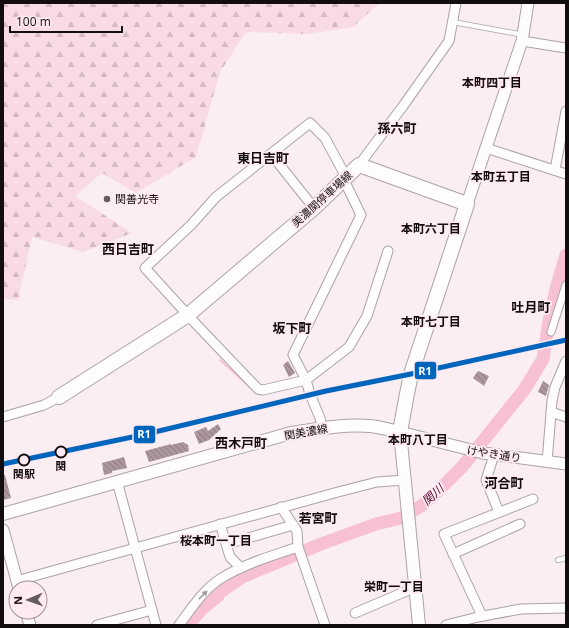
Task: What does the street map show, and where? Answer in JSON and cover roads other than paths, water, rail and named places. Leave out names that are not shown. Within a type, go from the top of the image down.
[{"type":"main road","name":"美濃関停車場線","points":[[59,396],[188,315],[314,208],[359,165],[467,204]]},
{"type":"main road","points":[[420,625],[400,432],[412,374],[467,204]]},
{"type":"main road","name":"関美濃線","points":[[3,514],[290,433],[349,425],[371,426],[400,432]]},
{"type":"street","points":[[359,165],[442,53],[449,41],[456,3]]},
{"type":"street","points":[[467,204],[523,38],[528,3]]},
{"type":"street","points":[[523,38],[566,48]]},
{"type":"street","points":[[555,170],[566,111]]},
{"type":"street","points":[[322,428],[320,418],[306,380],[293,355],[361,215],[325,138],[310,123],[216,197],[192,225],[145,268],[258,389],[263,390],[306,380],[349,347],[367,316],[388,251]]},
{"type":"street","points":[[486,148],[566,174]]},
{"type":"street","points":[[271,154],[314,208]]},
{"type":"street","points":[[552,332],[566,285]]},
{"type":"street","points":[[547,462],[551,412],[555,387],[566,361]]},
{"type":"street","points":[[3,417],[44,405],[59,396]]},
{"type":"street","points":[[551,412],[566,417]]},
{"type":"street","name":"けやき通り","points":[[400,432],[483,453],[566,464]]},
{"type":"street","points":[[494,455],[486,480],[499,512]]},
{"type":"street","points":[[31,580],[135,547],[281,507],[377,482],[405,480]]},
{"type":"street","points":[[117,481],[156,625]]},
{"type":"street","points":[[482,616],[444,534],[533,499]]},
{"type":"street","points":[[281,507],[297,531],[298,547],[325,625]]},
{"type":"street","points":[[220,524],[230,557],[241,568]]},
{"type":"street","points":[[453,554],[520,524]]},
{"type":"street","points":[[227,544],[293,525]]},
{"type":"street","points":[[3,530],[17,580]]},
{"type":"street","points":[[179,625],[201,596],[220,579],[241,568],[298,547]]},
{"type":"street","points":[[355,613],[416,587]]},
{"type":"street","points":[[446,625],[482,616],[521,609],[566,608]]},
{"type":"street","points":[[97,625],[152,610]]},
{"type":"lane","points":[[453,22],[523,38]]},
{"type":"lane","points":[[558,560],[566,558]]},
{"type":"waterway","name":"関川","points":[[187,625],[203,608],[218,596],[219,593],[242,577],[321,544],[376,524],[401,518],[421,506],[438,491],[462,467],[524,390],[543,359],[556,289],[566,255]]},
{"type":"waterway","points":[[220,360],[252,389]]},
{"type":"place","name":"関善光寺","points":[[107,199]]},
{"type":"place","name":"関","points":[[61,452]]},
{"type":"place","name":"関駅","points":[[24,460]]},
{"type":"district","name":"本町四丁目","points":[[492,83]]},
{"type":"district","name":"孫六町","points":[[397,128]]},
{"type":"district","name":"東日吉町","points":[[263,158]]},
{"type":"district","name":"本町五丁目","points":[[501,177]]},
{"type":"district","name":"本町六丁目","points":[[431,229]]},
{"type":"district","name":"西日吉町","points":[[128,249]]},
{"type":"district","name":"吐月町","points":[[531,307]]},
{"type":"district","name":"本町七丁目","points":[[431,322]]},
{"type":"district","name":"坂下町","points":[[292,328]]},
{"type":"district","name":"本町八丁目","points":[[418,440]]},
{"type":"district","name":"西木戸町","points":[[241,443]]},
{"type":"district","name":"河合町","points":[[504,483]]},
{"type":"district","name":"若宮町","points":[[318,518]]},
{"type":"district","name":"桜本町一丁目","points":[[216,541]]},
{"type":"district","name":"栄町一丁目","points":[[394,587]]}]
